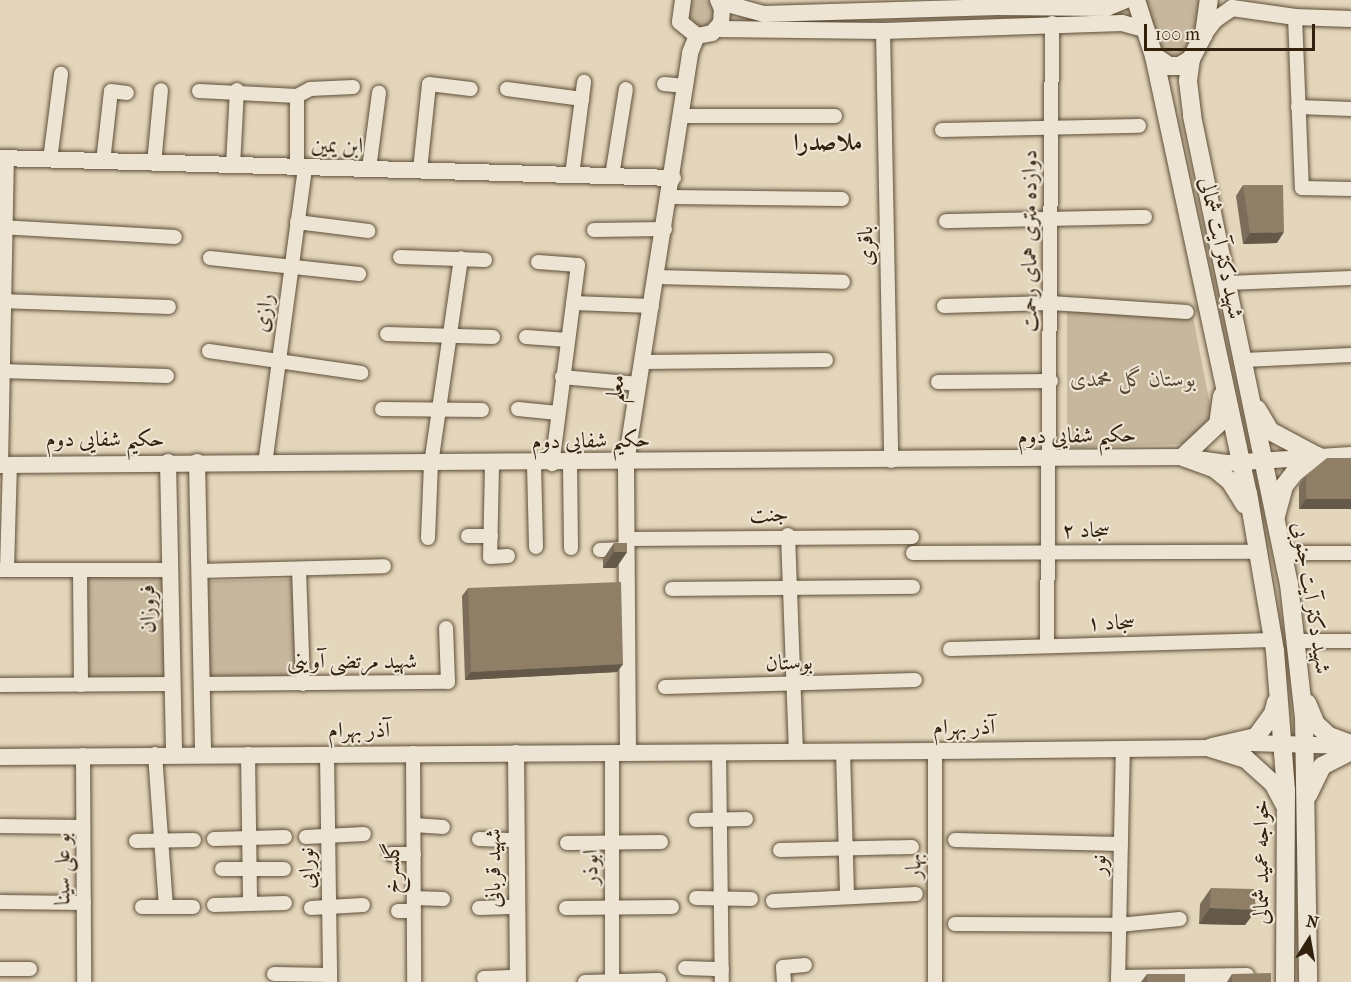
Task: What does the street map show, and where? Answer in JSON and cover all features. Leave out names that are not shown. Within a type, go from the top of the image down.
[{"type":"main road","name":"شهید دکتر آیت شمالی","points":[[1136,0],[1154,56],[1240,456]]},
{"type":"main road","points":[[1154,56],[1169,66],[1180,66],[1191,59],[1204,34],[1209,0]]},
{"type":"main road","name":"شهید دکتر آیت شمالی","points":[[1191,59],[1188,81],[1192,116],[1262,456]]},
{"type":"main road","points":[[1221,364],[1222,408],[1218,424],[1183,458],[1214,468],[1230,481],[1242,497],[1258,547]]},
{"type":"main road","points":[[1251,395],[1270,430],[1317,456],[1294,473],[1284,486],[1275,524]]},
{"type":"main road","name":"شهید دکتر آیت جنوبی","points":[[1240,456],[1274,640],[1283,748]]},
{"type":"main road","name":"شهید دکتر آیت جنوبی","points":[[1262,456],[1282,554],[1296,640],[1305,748]]},
{"type":"main road","points":[[1301,690],[1316,724],[1329,736],[1351,748],[1322,766],[1305,802]]},
{"type":"main road","points":[[1210,748],[1256,737],[1273,714],[1278,692]]},
{"type":"main road","points":[[1210,748],[1246,759],[1273,783],[1286,808]]},
{"type":"main road","name":"خواجه عمید شمالی","points":[[1283,748],[1286,808],[1285,982]]},
{"type":"main road","name":"خواجه عمید شمالی","points":[[1305,748],[1308,982]]},
{"type":"street","points":[[682,0],[680,22],[697,36],[717,29],[883,31],[1122,23],[1144,29]]},
{"type":"street","points":[[719,1],[764,14],[998,7],[1107,8],[1126,0]]},
{"type":"street","points":[[1266,0],[1325,17]]},
{"type":"street","points":[[717,29],[723,16],[719,1]]},
{"type":"street","points":[[1204,34],[1215,20],[1232,8],[1295,17],[1351,19]]},
{"type":"street","points":[[1295,17],[1302,188],[1351,189]]},
{"type":"street","name":"دوازده متری همای رحمت","points":[[1047,645],[1047,459],[1051,381],[1052,24]]},
{"type":"street","name":"باقری","points":[[883,31],[891,461]]},
{"type":"street","name":"معلم","points":[[620,752],[627,544],[626,463],[683,116],[690,53],[697,36]]},
{"type":"street","points":[[50,160],[62,74]]},
{"type":"street","points":[[572,175],[584,82]]},
{"type":"street","points":[[420,170],[429,84],[471,89]]},
{"type":"street","points":[[664,84],[686,86]]},
{"type":"street","points":[[199,91],[237,90],[297,96],[310,89],[331,91],[334,86],[353,87]]},
{"type":"street","points":[[507,89],[582,99]]},
{"type":"street","points":[[612,176],[626,89]]},
{"type":"street","points":[[154,164],[161,90]]},
{"type":"street","points":[[233,166],[237,90]]},
{"type":"street","points":[[103,162],[111,91],[127,93]]},
{"type":"street","points":[[369,169],[379,93]]},
{"type":"street","name":"رازی","points":[[265,464],[297,222],[301,168],[297,96]]},
{"type":"street","points":[[1298,107],[1351,110]]},
{"type":"street","points":[[683,116],[835,116]]},
{"type":"street","points":[[942,130],[1139,126]]},
{"type":"street","points":[[3,158],[1,371],[4,464],[3,570],[170,570]]},
{"type":"street","name":"ابن یمین","points":[[3,158],[673,178]]},
{"type":"street","points":[[670,196],[842,200]]},
{"type":"street","points":[[946,221],[1051,221],[1145,217]]},
{"type":"street","points":[[297,222],[368,231]]},
{"type":"street","points":[[3,227],[175,237]]},
{"type":"street","points":[[594,230],[665,229]]},
{"type":"street","points":[[400,257],[485,260]]},
{"type":"street","points":[[210,258],[359,274]]},
{"type":"street","points":[[428,538],[431,464],[461,258]]},
{"type":"street","points":[[538,262],[578,265],[552,464]]},
{"type":"street","points":[[657,277],[843,282]]},
{"type":"street","points":[[1227,283],[1351,278]]},
{"type":"street","points":[[2,301],[169,307]]},
{"type":"street","points":[[573,303],[652,306]]},
{"type":"street","points":[[944,306],[1051,303],[1187,312]]},
{"type":"street","points":[[387,334],[493,337]]},
{"type":"street","points":[[526,337],[568,340]]},
{"type":"street","points":[[209,351],[279,359],[362,373]]},
{"type":"street","points":[[1244,360],[1351,355]]},
{"type":"street","points":[[643,362],[826,360]]},
{"type":"street","points":[[1,371],[167,376]]},
{"type":"street","points":[[562,377],[639,384]]},
{"type":"street","points":[[938,382],[1051,381]]},
{"type":"street","points":[[518,408],[558,412]]},
{"type":"street","points":[[382,409],[482,410]]},
{"type":"street","name":"حکیم شفایی دوم","points":[[4,464],[197,462],[492,465],[1351,455]]},
{"type":"street","name":"فروزان","points":[[168,462],[174,754]]},
{"type":"street","points":[[197,462],[203,754]]},
{"type":"street","points":[[534,464],[536,547]]},
{"type":"street","points":[[570,464],[571,548]]},
{"type":"street","points":[[492,465],[490,556],[508,556]]},
{"type":"street","points":[[170,486],[174,478],[185,474],[196,485]]},
{"type":"street","points":[[788,535],[796,751]]},
{"type":"street","name":"جنت","points":[[600,550],[627,544],[788,535],[912,537]]},
{"type":"street","points":[[468,536],[490,536]]},
{"type":"street","name":"سجاد ۲","points":[[913,553],[1258,547]]},
{"type":"street","points":[[1282,554],[1351,552]]},
{"type":"street","points":[[199,571],[384,566]]},
{"type":"street","points":[[299,568],[303,684]]},
{"type":"street","points":[[80,570],[81,685]]},
{"type":"street","points":[[672,589],[791,586],[913,587]]},
{"type":"street","points":[[171,604],[200,605]]},
{"type":"street","name":"شهید مرتضی آوینی","points":[[202,684],[448,682],[446,628]]},
{"type":"street","name":"سجاد ۱","points":[[950,649],[1274,640]]},
{"type":"street","points":[[1296,640],[1351,640]]},
{"type":"street","name":"بوستان","points":[[665,687],[915,680]]},
{"type":"street","points":[[0,685],[172,684]]},
{"type":"street","points":[[173,732],[177,741],[191,745],[199,740],[203,731]]},
{"type":"street","name":"نور","points":[[1118,980],[1123,748]]},
{"type":"street","name":"آذر بهرام","points":[[0,757],[155,754],[1351,748]]},
{"type":"street","points":[[843,751],[847,896]]},
{"type":"street","name":"بهار","points":[[935,751],[936,982]]},
{"type":"street","name":"ابوذر","points":[[612,981],[612,841],[620,752]]},
{"type":"street","points":[[685,968],[722,975],[719,752]]},
{"type":"street","name":"گلسرخ","points":[[413,753],[414,982]]},
{"type":"street","name":"شهید قربانی","points":[[516,753],[518,980]]},
{"type":"street","points":[[155,754],[166,907]]},
{"type":"street","points":[[248,754],[250,904]]},
{"type":"street","name":"نورایی","points":[[327,754],[330,979]]},
{"type":"street","name":"بو علی سینا","points":[[83,755],[84,982]]},
{"type":"street","points":[[696,820],[746,819]]},
{"type":"street","points":[[414,825],[443,827]]},
{"type":"street","points":[[0,826],[84,826]]},
{"type":"street","points":[[306,837],[364,834]]},
{"type":"street","points":[[214,839],[285,837]]},
{"type":"street","points":[[479,839],[517,840]]},
{"type":"street","points":[[136,841],[194,840]]},
{"type":"street","points":[[955,840],[1121,844]]},
{"type":"street","points":[[567,843],[662,842]]},
{"type":"street","points":[[780,850],[912,847]]},
{"type":"street","points":[[391,854],[414,854]]},
{"type":"street","points":[[222,869],[284,869]]},
{"type":"street","points":[[773,901],[916,894]]},
{"type":"street","points":[[696,898],[751,899]]},
{"type":"street","points":[[398,911],[414,904],[443,899]]},
{"type":"street","points":[[0,903],[84,903]]},
{"type":"street","points":[[214,905],[285,903]]},
{"type":"street","points":[[311,908],[363,905]]},
{"type":"street","points":[[142,908],[193,907]]},
{"type":"street","points":[[479,908],[517,907]]},
{"type":"street","points":[[566,908],[672,907]]},
{"type":"street","points":[[955,924],[1119,925],[1180,919]]},
{"type":"street","points":[[784,982],[783,967],[805,965]]},
{"type":"street","points":[[8,974],[30,969]]},
{"type":"street","points":[[274,975],[330,979]]},
{"type":"street","points":[[1118,980],[1247,975]]},
{"type":"street","points":[[484,978],[518,980]]},
{"type":"street","points":[[585,982],[659,980]]},
{"type":"green space","points":[[701,-2],[707,-1],[715,7],[715,19],[707,27],[701,28],[695,27],[687,19],[686,13],[687,7],[695,-1]]},
{"type":"green space","points":[[1142,0],[1205,0],[1201,30],[1183,60],[1163,56]]},
{"type":"green space","name":"بوستان گل محمدی","points":[[1067,311],[1193,317],[1212,415],[1189,444],[1067,448]]},
{"type":"green space","points":[[85,577],[163,578],[165,678],[86,677]]},
{"type":"green space","points":[[294,579],[295,676],[210,676],[208,581]]},
{"type":"building","points":[[1243,185],[1283,185],[1284,232],[1250,233]]},
{"type":"building","points":[[1327,458],[1351,458],[1351,499],[1306,499],[1306,475]]},
{"type":"building","points":[[614,543],[627,543],[627,552],[614,552]]},
{"type":"building","points":[[621,582],[623,664],[471,672],[468,588]]},
{"type":"building","points":[[1211,888],[1254,889],[1256,910],[1210,908]]},
{"type":"building","points":[[1271,973],[1271,982],[1232,982],[1232,974]]},
{"type":"building","points":[[1147,974],[1185,974],[1185,982],[1147,982]]},
{"type":"district","name":"ملاصدرا","points":[[828,143]]}]
